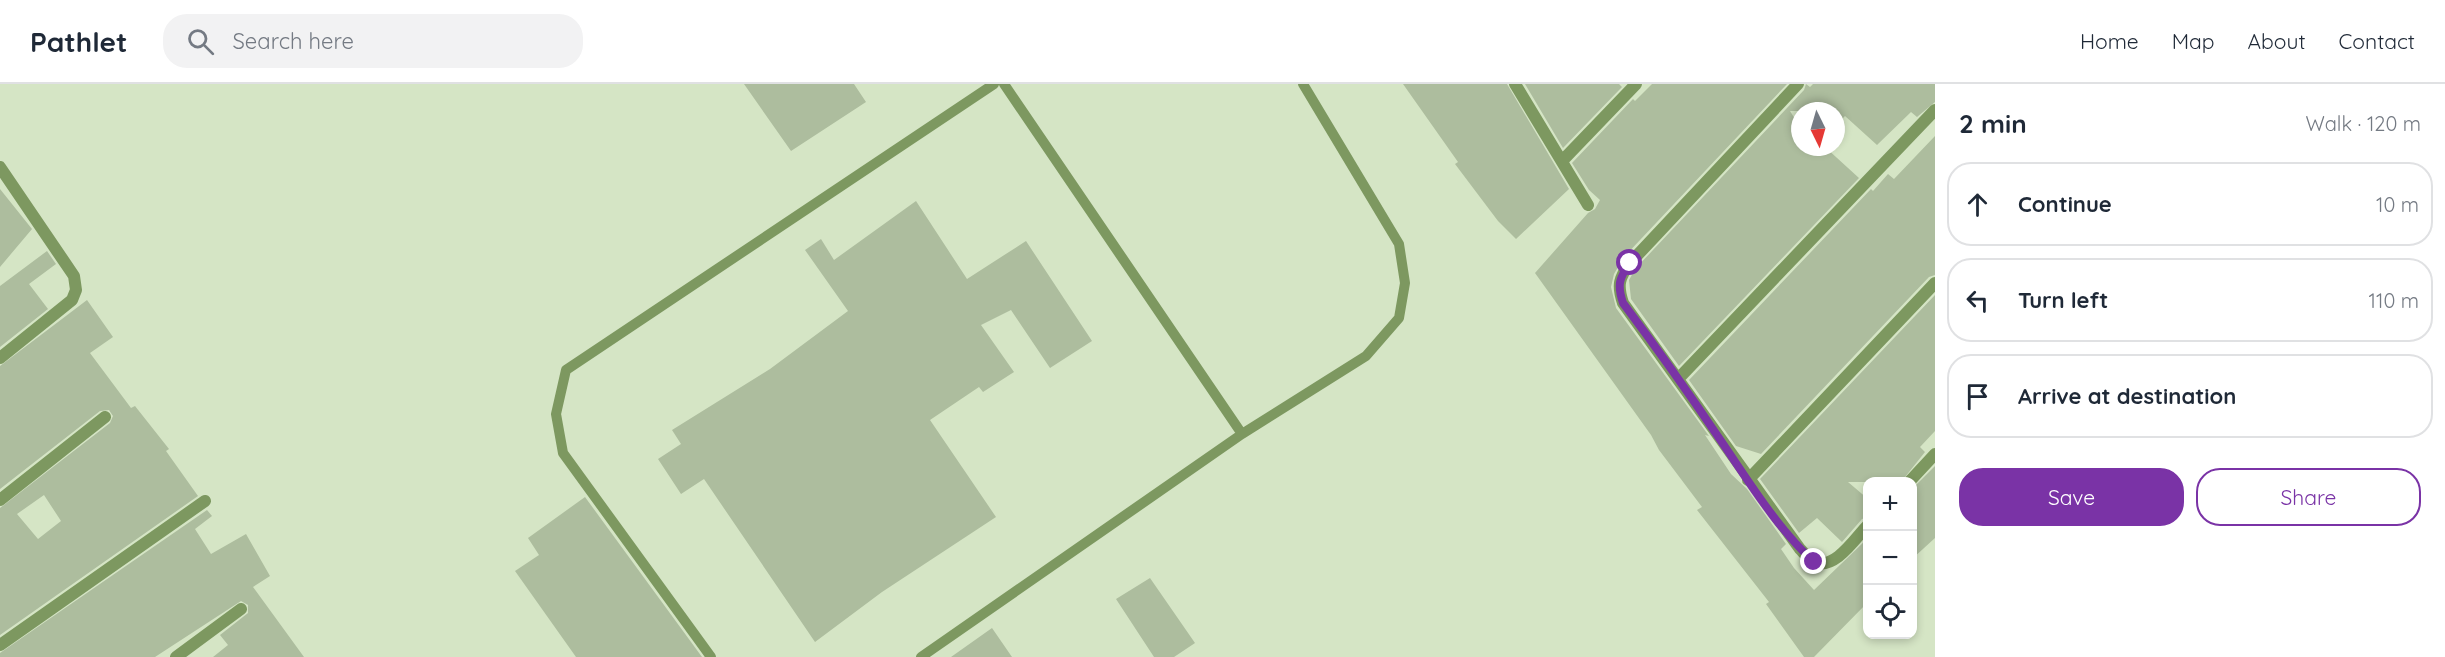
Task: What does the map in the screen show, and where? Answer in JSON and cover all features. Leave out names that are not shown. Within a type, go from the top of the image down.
[{"type":"street","points":[[1515,84],[1563,160],[1588,205]]},
{"type":"street","points":[[1563,160],[1636,84]]},
{"type":"street","points":[[1798,84],[1620,276],[1618,289],[1623,303],[1679,378],[1748,480],[1800,549],[1814,562],[1824,563],[1835,560],[1863,530]]},
{"type":"street","points":[[1679,378],[1935,110]]},
{"type":"street","points":[[0,166],[74,276],[76,290],[72,300],[0,358]]},
{"type":"street","points":[[1748,480],[1935,283]]},
{"type":"street","points":[[0,500],[105,417]]},
{"type":"street","points":[[1914,477],[1935,454]]},
{"type":"street","points":[[0,645],[205,501]]},
{"type":"street","points":[[176,657],[241,609]]},
{"type":"lane","points":[[711,657],[563,453],[556,414],[566,370],[994,84]]},
{"type":"lane","points":[[1004,84],[1242,434]]},
{"type":"lane","points":[[921,657],[1242,434],[1366,356],[1399,318],[1405,283],[1399,244],[1303,84]]},
{"type":"building","points":[[744,84],[854,84],[866,102],[791,151]]},
{"type":"building","points":[[1403,84],[1507,84],[1569,189],[1516,239],[1498,221],[1455,164],[1458,162]]},
{"type":"building","points":[[1525,84],[1619,84],[1622,87],[1563,148]]},
{"type":"building","points":[[1652,84],[1787,84],[1624,257],[1614,274],[1611,287],[1616,308],[1709,436],[1705,435],[1731,474],[1747,489],[1786,544],[1781,549],[1794,568],[1814,590],[1863,543],[1863,607],[1814,657],[1804,657],[1766,604],[1769,602],[1697,510],[1702,507],[1659,450],[1651,435],[1535,273],[1588,213],[1595,209],[1600,200],[1589,190],[1572,163],[1633,99],[1635,101]]},
{"type":"building","points":[[1806,84],[1810,87],[1813,84],[1935,84],[1935,102],[1917,117],[1911,112],[1877,145],[1845,116],[1845,102],[1793,102],[1804,90]]},
{"type":"building","points":[[1791,104],[1791,156],[1835,156],[1859,178],[1679,366],[1631,299],[1629,280],[1636,268]]},
{"type":"building","points":[[1935,136],[1935,275],[1929,277],[1761,454],[1736,446],[1689,380],[1871,189],[1873,191],[1888,174],[1894,179]]},
{"type":"building","points":[[0,189],[32,229],[0,267]]},
{"type":"building","points":[[916,201],[967,279],[1026,241],[1092,341],[1050,368],[1011,310],[981,325],[1014,372],[983,392],[979,387],[930,420],[996,517],[882,592],[815,642],[704,479],[681,494],[658,459],[681,444],[672,430],[770,369],[848,311],[805,250],[821,239],[834,260]]},
{"type":"building","points":[[47,251],[56,264],[29,284],[48,309],[0,347],[0,286]]},
{"type":"building","points":[[1935,295],[1935,431],[1920,447],[1925,452],[1905,477],[1863,477],[1863,482],[1848,482],[1863,495],[1863,519],[1842,542],[1817,518],[1799,533],[1760,479]]},
{"type":"building","points":[[87,300],[113,337],[90,353],[131,408],[135,406],[169,449],[166,451],[198,496],[0,635],[0,508],[110,423],[113,416],[109,410],[100,411],[0,489],[0,366]],"holes":[[[44,495],[61,521],[38,539],[17,514]]]},
{"type":"building","points":[[1935,466],[1935,538],[1917,554],[1917,531],[1917,484]]},
{"type":"building","points":[[585,497],[702,657],[576,657],[515,571],[539,555],[528,538]]},
{"type":"building","points":[[207,510],[212,516],[195,529],[211,554],[246,534],[270,576],[253,587],[304,657],[213,657],[228,645],[220,635],[248,613],[248,605],[241,601],[155,657],[0,657],[0,653]]},
{"type":"building","points":[[1150,578],[1195,643],[1174,657],[1154,657],[1116,599]]},
{"type":"building","points":[[992,628],[1012,657],[951,657]]},
{"type":"route","points":[[1630,263],[1620,276],[1618,289],[1623,303],[1679,378],[1748,480],[1800,549],[1814,562]]}]
